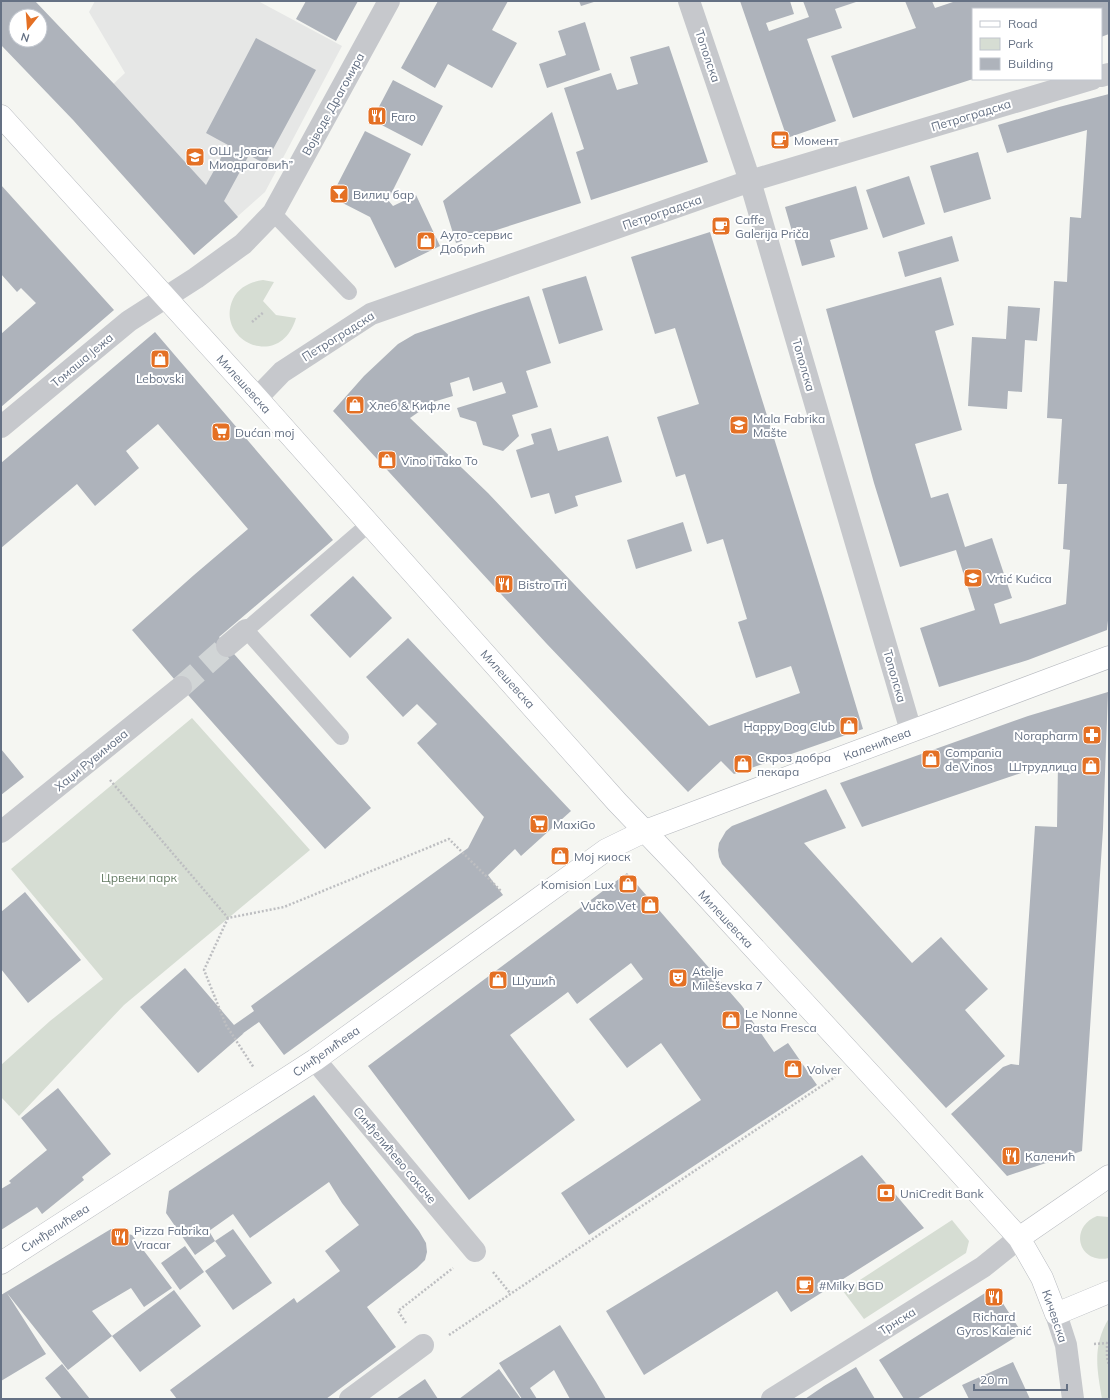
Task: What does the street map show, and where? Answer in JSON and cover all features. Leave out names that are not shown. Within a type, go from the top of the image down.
[{"type":"street","name":"Војводе Драгомира","points":[[166,298],[243,244],[273,213],[389,1]]},
{"type":"street","name":"Тополска","points":[[689,1],[750,181],[911,731]]},
{"type":"street","name":"Петроградска","points":[[257,398],[282,372],[371,314],[750,181],[1089,80]]},
{"type":"street","name":"Милешевска","points":[[1,116],[136,263],[645,831],[1019,1238]]},
{"type":"street","name":"Томаша Јежа","points":[[1,428],[129,321],[166,298]]},
{"type":"street","points":[[228,646],[246,630]]},
{"type":"street","name":"Каленићева","points":[[645,831],[1109,657]]},
{"type":"street","name":"Хаџи Рувимова","points":[[1,832],[181,687]]},
{"type":"street","name":"Синђелићева","points":[[1,1263],[315,1060],[606,850],[645,831]]},
{"type":"street","name":"Синђелићево сокаче","points":[[315,1060],[475,1251]]},
{"type":"street","points":[[1019,1238],[1109,1176]]},
{"type":"street","name":"Кичевска","points":[[1019,1238],[1042,1278],[1056,1314],[1066,1345],[1073,1399]]},
{"type":"street","name":"Трнска","points":[[772,1399],[983,1268],[1019,1238]]},
{"type":"street","points":[[1056,1314],[1109,1292]]},
{"type":"street","points":[[350,1399],[423,1345]]},
{"type":"lane","points":[[273,213],[349,292]]},
{"type":"lane","points":[[341,737],[246,630],[369,524]]},
{"type":"path","points":[[252,322],[264,312]]},
{"type":"path","points":[[92,759],[228,918]]},
{"type":"path","points":[[228,918],[284,907],[449,839],[506,896]]},
{"type":"path","points":[[228,918],[204,970],[226,1024],[257,1074]]},
{"type":"path","points":[[423,1345],[428,1349],[517,1288],[858,1062]]},
{"type":"path","points":[[398,1311],[475,1251]]},
{"type":"shaded area","name":"ОШ „Јован Миодраговић”","points":[[95,1],[258,1],[342,46],[265,192],[194,255],[74,121],[125,73],[89,12]]},
{"type":"green space","points":[[263,280],[274,282],[263,301],[276,315],[296,318],[288,334],[277,344],[264,347],[251,344],[240,337],[233,327],[230,314],[233,299],[238,291],[249,284]]},
{"type":"green space","name":"Црвени парк","points":[[192,718],[310,850],[124,1005],[19,1116],[1,1097],[1,1065],[50,1021],[103,979],[11,869]]},
{"type":"green space","points":[[1097,1216],[1109,1217],[1109,1258],[1099,1259],[1090,1256],[1084,1251],[1081,1244],[1080,1236],[1082,1229],[1088,1222]]},
{"type":"green space","points":[[952,1220],[969,1241],[966,1253],[864,1319],[843,1291]]},
{"type":"green space","points":[[1109,1318],[1109,1399],[1102,1399],[1097,1358],[1100,1338]]},
{"type":"building","points":[[1,1],[35,1],[42,8],[8,8],[8,48],[48,48],[48,15],[114,84],[206,185],[228,145],[206,133],[256,38],[316,70],[265,164],[249,155],[224,201],[238,217],[194,255],[74,121],[1,45]]},
{"type":"building","points":[[306,1],[358,1],[336,41],[296,19]]},
{"type":"building","points":[[438,1],[508,1],[492,30],[517,43],[492,88],[448,64],[435,88],[401,68]]},
{"type":"building","points":[[579,1],[597,1],[581,6]]},
{"type":"building","points":[[740,1],[790,1],[794,14],[766,23],[769,31],[809,17],[803,1],[859,1],[835,9],[842,28],[807,39],[836,121],[787,138]]},
{"type":"building","points":[[905,1],[932,1],[935,8],[956,1],[1109,1],[1109,34],[1102,37],[1102,8],[972,8],[972,79],[853,118],[831,56],[916,28]]},
{"type":"building","points":[[585,22],[600,70],[547,88],[539,64],[566,55],[558,31]]},
{"type":"building","points":[[669,46],[708,162],[591,200],[576,152],[584,149],[564,88],[611,73],[617,90],[638,84],[630,57]]},
{"type":"building","points":[[393,80],[443,106],[422,146],[372,120]]},
{"type":"building","points":[[1109,94],[1109,611],[1107,630],[1028,660],[939,687],[920,628],[975,610],[956,550],[900,567],[874,483],[826,309],[941,277],[954,325],[935,331],[962,430],[915,444],[931,498],[948,493],[965,547],[992,538],[1012,598],[994,604],[1000,624],[1066,604],[1070,550],[1063,549],[1067,484],[1058,484],[1062,419],[1047,418],[1054,281],[1067,282],[1070,217],[1081,218],[1087,130],[1007,153],[998,125]]},
{"type":"building","points":[[552,112],[581,203],[456,243],[443,201]]},
{"type":"building","points":[[365,131],[411,154],[388,200],[393,206],[416,195],[440,246],[395,268],[370,217],[331,197]]},
{"type":"building","points":[[978,152],[991,199],[944,213],[930,166]]},
{"type":"building","points":[[909,176],[925,224],[883,238],[866,190]]},
{"type":"building","points":[[1,185],[114,310],[1,407],[1,334],[36,303],[21,288],[17,292],[1,274]]},
{"type":"building","points":[[856,186],[868,229],[830,240],[835,257],[802,266],[785,207]]},
{"type":"building","points":[[710,232],[863,729],[734,774],[721,761],[688,792],[546,643],[333,411],[364,376],[398,344],[415,334],[529,296],[551,363],[526,371],[538,407],[512,415],[519,436],[503,451],[483,445],[476,422],[460,417],[457,408],[506,393],[502,382],[473,391],[469,377],[450,383],[453,396],[433,402],[410,418],[488,493],[709,726],[800,693],[791,666],[756,678],[738,622],[747,619],[723,539],[707,544],[685,474],[676,477],[657,417],[699,404],[675,328],[655,334],[631,257]]},
{"type":"building","points":[[952,236],[959,261],[905,277],[898,252]]},
{"type":"building","points":[[586,276],[603,330],[559,344],[542,289]]},
{"type":"building","points":[[1008,306],[1040,308],[1037,341],[1025,340],[1022,392],[1008,391],[1007,409],[968,406],[972,337],[1006,339]]},
{"type":"building","points":[[155,332],[333,540],[219,637],[371,808],[325,849],[132,630],[248,529],[158,424],[126,451],[139,468],[95,506],[77,484],[1,548],[1,463]]},
{"type":"building","points":[[551,428],[558,451],[608,436],[622,482],[575,496],[578,506],[555,514],[549,493],[531,498],[516,450],[534,444],[531,434]]},
{"type":"building","points":[[683,522],[692,551],[636,569],[627,540]]},
{"type":"building","points":[[353,576],[392,618],[350,658],[310,615]]},
{"type":"building","points":[[408,638],[571,811],[521,856],[515,849],[488,875],[503,895],[284,1055],[259,1022],[242,1034],[244,1033],[198,1073],[140,1007],[185,968],[234,1025],[254,1011],[251,1006],[468,848],[484,817],[417,743],[437,724],[417,704],[403,717],[366,677]]},
{"type":"building","points":[[1108,692],[1103,829],[1082,1151],[1007,1176],[951,1114],[1003,1067],[1011,1064],[1019,1065],[1035,826],[1057,827],[1058,763],[1036,768],[862,827],[840,783],[1028,716]]},
{"type":"building","points":[[1,749],[24,777],[1,795]]},
{"type":"building","points":[[826,789],[846,828],[804,843],[912,963],[941,937],[988,989],[965,1010],[1005,1056],[946,1108],[722,864],[719,857],[719,843],[726,831],[732,826]]},
{"type":"building","points":[[627,873],[742,1006],[774,1052],[788,1043],[817,1085],[589,1235],[561,1193],[701,1100],[661,1043],[627,1068],[589,1019],[643,979],[631,963],[577,1004],[568,992],[510,1035],[575,1120],[469,1200],[368,1066]]},
{"type":"building","points":[[25,892],[81,960],[28,1003],[1,969],[1,912]]},
{"type":"building","points":[[58,1088],[111,1154],[82,1177],[84,1180],[42,1214],[37,1207],[1,1230],[1,1189],[11,1183],[9,1181],[47,1150],[21,1118]]},
{"type":"building","points":[[314,1095],[419,1231],[426,1243],[427,1252],[425,1260],[367,1307],[396,1347],[326,1399],[177,1399],[170,1390],[294,1298],[297,1303],[340,1271],[325,1251],[359,1225],[342,1203],[329,1182],[250,1238],[233,1214],[209,1231],[215,1241],[195,1255],[166,1213],[169,1191]]},
{"type":"building","points":[[862,1155],[924,1228],[791,1312],[777,1291],[644,1375],[606,1311]]},
{"type":"building","points":[[111,1229],[132,1235],[172,1288],[144,1307],[131,1288],[92,1311],[112,1336],[68,1370],[7,1293],[46,1354],[1,1381],[1,1295]]},
{"type":"building","points":[[233,1229],[272,1283],[233,1310],[205,1271],[226,1256],[215,1241]]},
{"type":"building","points":[[185,1246],[204,1272],[180,1290],[161,1263]]},
{"type":"building","points":[[993,1288],[1022,1333],[917,1399],[904,1399],[879,1360]]},
{"type":"building","points":[[174,1290],[201,1326],[140,1372],[112,1336]]},
{"type":"building","points":[[560,1325],[606,1399],[570,1399],[554,1370],[530,1388],[537,1399],[522,1399],[499,1363]]},
{"type":"building","points":[[1013,1362],[1030,1399],[969,1399],[962,1385]]},
{"type":"building","points":[[62,1364],[90,1399],[62,1399],[45,1378]]},
{"type":"building","points":[[856,1367],[875,1399],[805,1399],[824,1386]]},
{"type":"building","points":[[499,1369],[521,1399],[459,1399]]},
{"type":"building","points":[[425,1379],[438,1399],[396,1399]]},
{"type":"tunnel","points":[[181,687],[227,646]]},
{"type":"place","name":"Faro","points":[[377,116]]},
{"type":"place","name":"Момент","points":[[780,140]]},
{"type":"place","name":"ОШ „Јован Миодраговић”","points":[[195,157]]},
{"type":"place","name":"Вилиџ бар","points":[[339,194]]},
{"type":"place","name":"Caffe Galerija Priča","points":[[721,226]]},
{"type":"place","name":"Ауто-сервис Добрић","points":[[426,241]]},
{"type":"place","name":"Lebovski","points":[[160,359]]},
{"type":"place","name":"Хлеб & Кифле","points":[[355,405]]},
{"type":"place","name":"Mala Fabrika Mašte","points":[[739,425]]},
{"type":"place","name":"Dućan moj","points":[[221,432]]},
{"type":"place","name":"Vino i Tako To","points":[[387,460]]},
{"type":"place","name":"Vrtić Kućica","points":[[973,578]]},
{"type":"place","name":"Bistro Tri","points":[[504,584]]},
{"type":"place","name":"Happy Dog Club","points":[[849,726]]},
{"type":"place","name":"Norapharm","points":[[1092,735]]},
{"type":"place","name":"Compania de Vinos","points":[[931,759]]},
{"type":"place","name":"Скроз добра пекара","points":[[743,764]]},
{"type":"place","name":"Штрудлица","points":[[1091,766]]},
{"type":"place","name":"MaxiGo","points":[[539,824]]},
{"type":"place","name":"Мој киоск","points":[[560,856]]},
{"type":"place","name":"Komision Lux","points":[[628,884]]},
{"type":"place","name":"Vučko Vet","points":[[650,905]]},
{"type":"place","name":"Atelje Mileševska 7","points":[[678,978]]},
{"type":"place","name":"Шушић","points":[[498,980]]},
{"type":"place","name":"Le Nonne Pasta Fresca","points":[[731,1020]]},
{"type":"place","name":"Volver","points":[[793,1069]]},
{"type":"place","name":"Каленић","points":[[1011,1156]]},
{"type":"place","name":"UniCredit Bank","points":[[886,1193]]},
{"type":"place","name":"Pizza Fabrika Vracar","points":[[120,1237]]},
{"type":"place","name":"#Milky BGD","points":[[805,1285]]},
{"type":"place","name":"Richard Gyros Kalenić","points":[[994,1297]]}]
